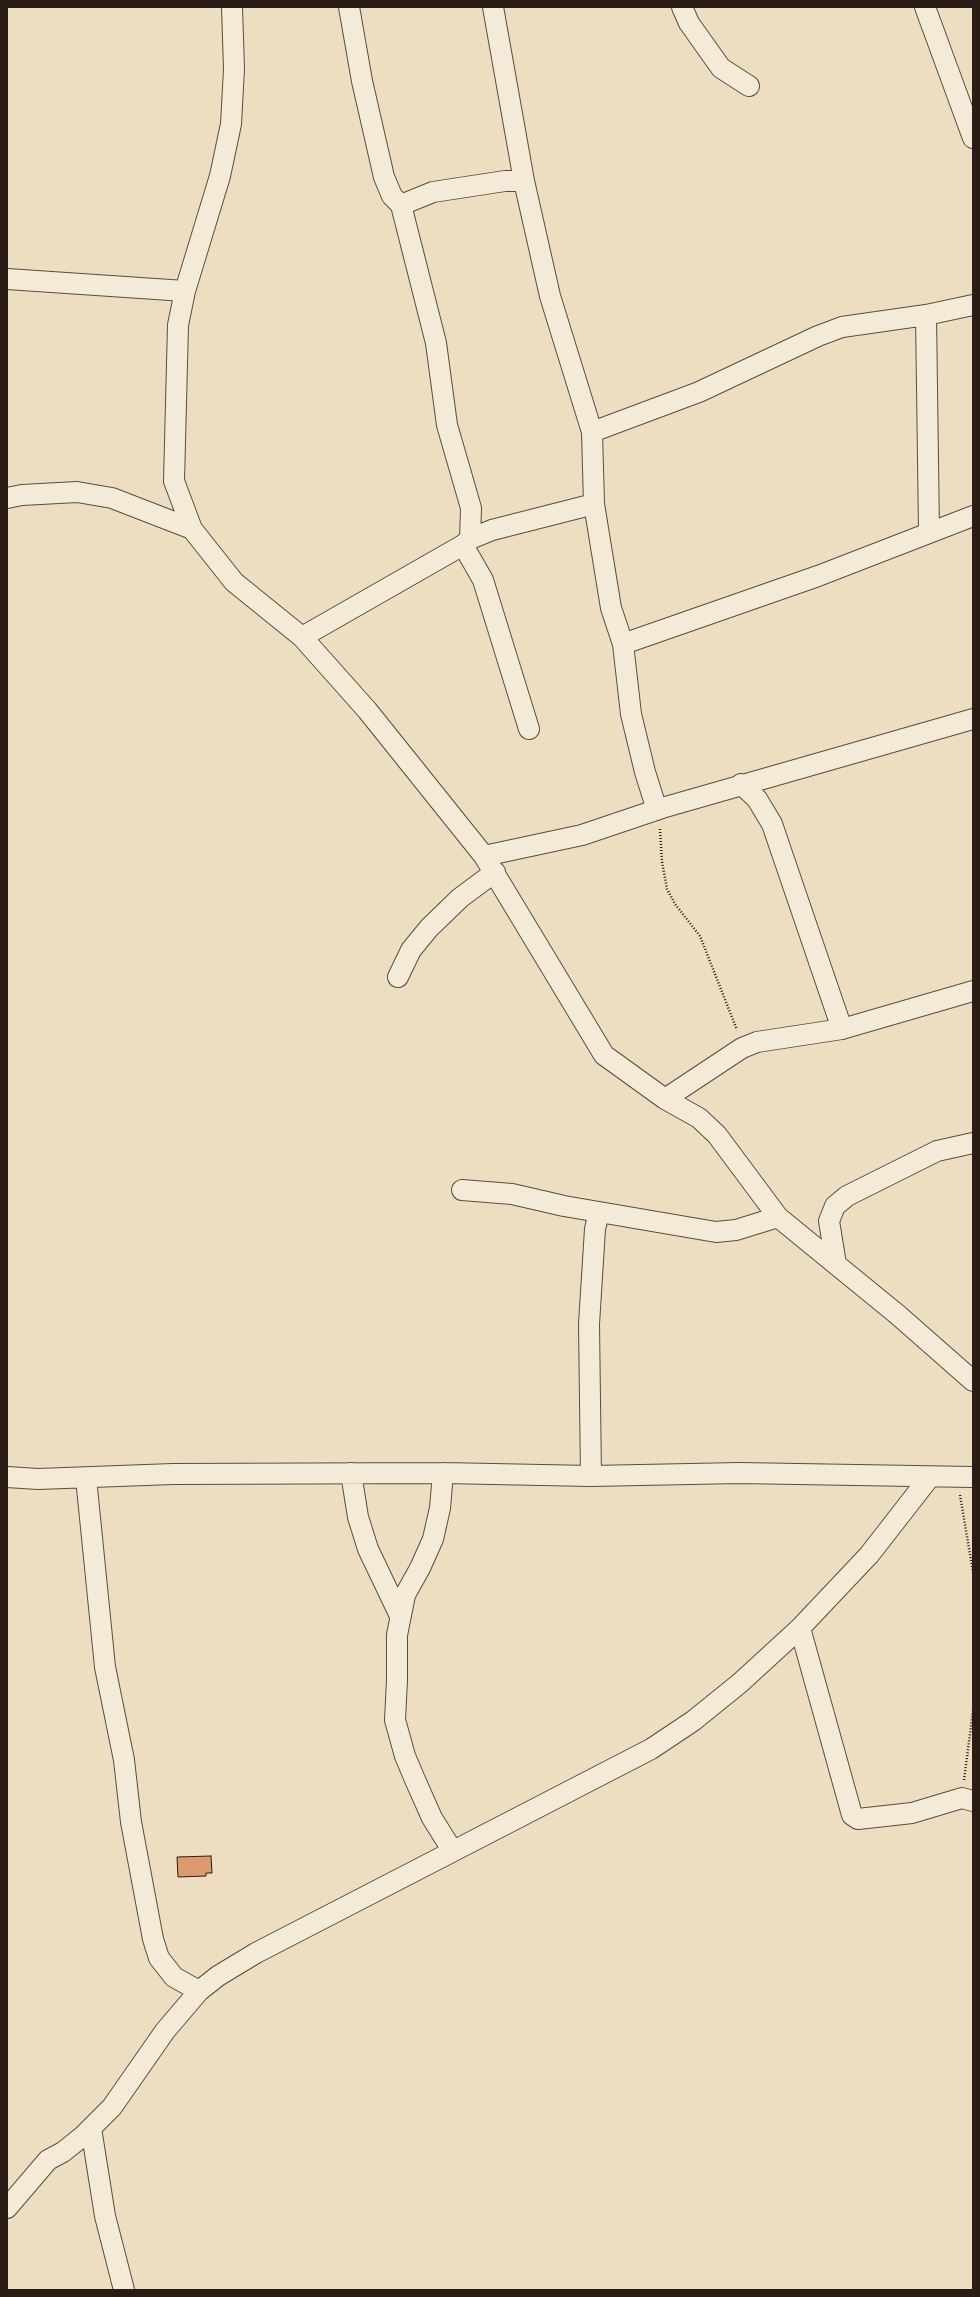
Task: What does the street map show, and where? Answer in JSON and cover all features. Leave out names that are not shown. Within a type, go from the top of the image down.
[{"type":"street","points":[[232,7],[234,69],[230,124],[220,176],[185,291],[178,325],[174,481],[192,529],[234,582],[302,637],[367,710],[489,864],[604,1055],[666,1099],[699,1118],[717,1135],[778,1217],[898,1315],[973,1382]]},
{"type":"street","points":[[349,7],[362,81],[384,177],[392,196],[401,205],[436,343],[447,425],[471,508],[466,542],[483,580],[529,729]]},
{"type":"street","points":[[493,7],[524,181],[550,296],[592,432],[594,504],[611,608],[623,644],[631,714],[645,772],[659,809]]},
{"type":"street","points":[[682,7],[689,24],[721,68],[749,86]]},
{"type":"street","points":[[926,7],[973,138]]},
{"type":"street","points":[[401,205],[433,192],[506,181],[524,181]]},
{"type":"street","points":[[7,279],[185,291]]},
{"type":"street","points":[[592,432],[699,392],[818,336],[842,328],[926,315],[973,305]]},
{"type":"street","points":[[926,315],[929,532]]},
{"type":"street","points":[[7,498],[22,495],[77,492],[105,496],[192,529]]},
{"type":"street","points":[[302,637],[466,542],[492,530],[594,504]]},
{"type":"street","points":[[623,644],[818,576],[973,516]]},
{"type":"street","points":[[398,977],[411,950],[429,928],[460,898],[489,864],[741,784],[973,719]]},
{"type":"street","points":[[741,784],[757,799],[772,824],[842,1030]]},
{"type":"street","points":[[666,1099],[742,1048],[757,1042],[842,1030],[973,991]]},
{"type":"street","points":[[836,1264],[829,1221],[835,1206],[847,1196],[936,1151],[973,1143]]},
{"type":"street","points":[[462,1190],[512,1194],[564,1206],[716,1232],[736,1230],[778,1217]]},
{"type":"street","points":[[591,1476],[589,1324],[595,1229],[599,1212]]},
{"type":"street","points":[[351,1473],[358,1517],[368,1549],[400,1616]]},
{"type":"street","points":[[7,1477],[38,1479],[172,1474],[351,1473],[591,1476],[739,1473],[929,1478],[965,1477]]},
{"type":"street","points":[[443,1473],[440,1508],[433,1539],[420,1568],[405,1595],[396,1635],[398,1680],[395,1720],[405,1756],[416,1782],[432,1818],[452,1850]]},
{"type":"street","points":[[86,1478],[105,1667],[124,1760],[131,1822],[153,1939],[159,1958],[174,1977],[199,1991]]},
{"type":"street","points":[[7,2208],[48,2160],[63,2152],[91,2128],[112,2107],[165,2031],[199,1991],[218,1976],[256,1953],[370,1896],[452,1850],[554,1801],[651,1749],[693,1721],[734,1688],[800,1628],[869,1554],[929,1478]]},
{"type":"street","points":[[800,1628],[852,1815],[858,1819],[912,1814],[967,1800]]},
{"type":"street","points":[[91,2128],[105,2216],[124,2290]]},
{"type":"path","points":[[659,809],[660,842],[668,889],[675,904],[700,936],[721,985],[742,1048]]},
{"type":"path","points":[[965,1477],[973,1572]]},
{"type":"path","points":[[967,1800],[973,1711]]},
{"type":"building","points":[[211,1856],[212,1873],[206,1873],[206,1876],[178,1877],[177,1857]]}]
